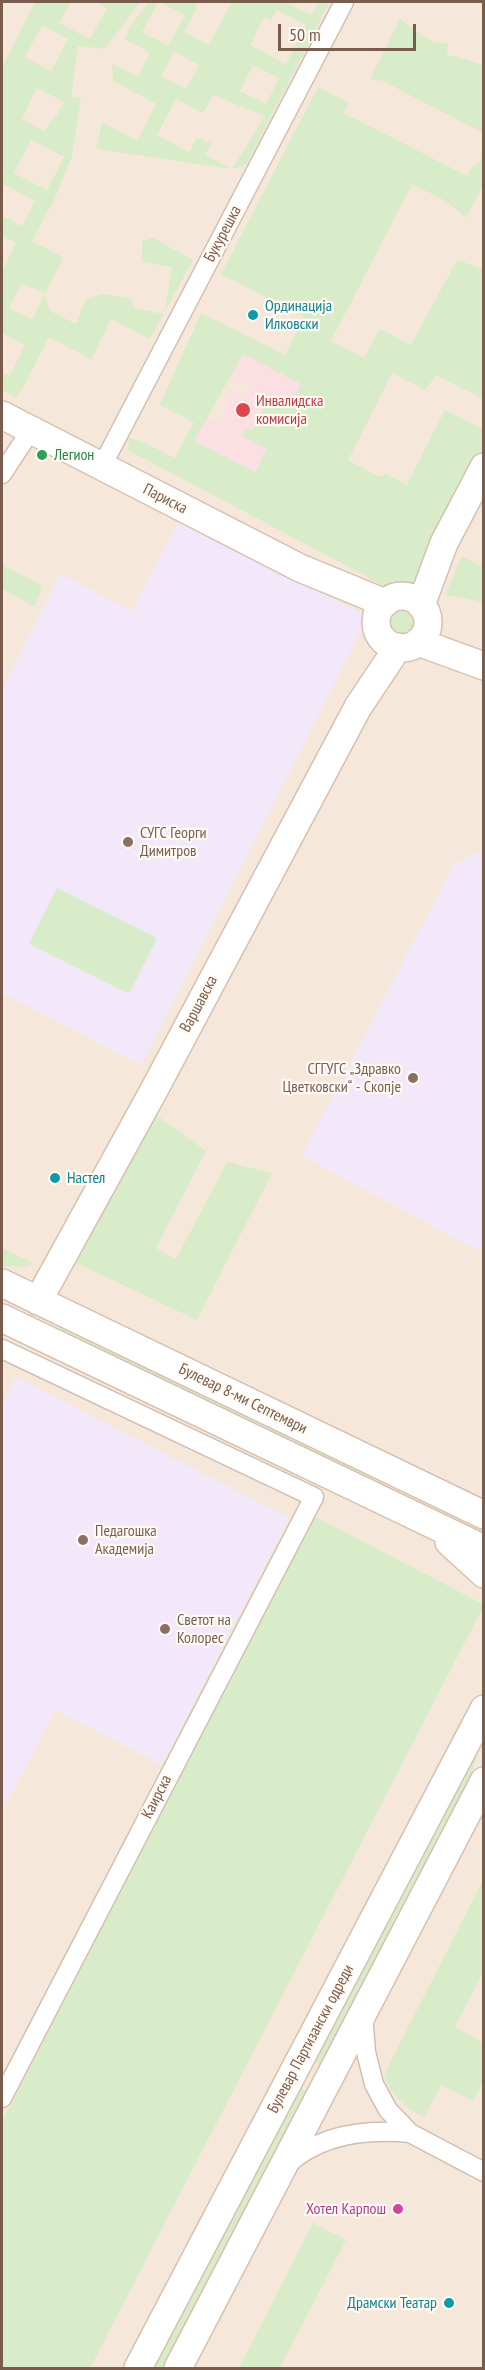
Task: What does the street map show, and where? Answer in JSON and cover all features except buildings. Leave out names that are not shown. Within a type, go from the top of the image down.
[{"type":"street","name":"Букурешка","points":[[102,466],[344,2]]},
{"type":"street","name":"Париска","points":[[2,415],[483,663]]},
{"type":"street","points":[[2,474],[31,430]]},
{"type":"street","name":"Варшавска","points":[[38,1300],[153,1092],[483,467]]},
{"type":"street","name":"Булевар 8-ми Септември","points":[[2,1283],[483,1515]]},
{"type":"street","name":"Булевар 8-ми Септември","points":[[2,1318],[483,1549]]},
{"type":"street","points":[[4,1357],[157,1423],[168,1397]]},
{"type":"street","name":"Каирска","points":[[2,2098],[314,1497],[157,1423]]},
{"type":"street","points":[[447,1498],[483,1505]]},
{"type":"street","points":[[432,1524],[483,1574]]},
{"type":"street","name":"Булевар Партизански одреди","points":[[138,2368],[483,1709]]},
{"type":"street","name":"Булевар Партизански одреди","points":[[178,2368],[483,1781]]},
{"type":"street","points":[[363,2015],[366,2052],[374,2084],[388,2109],[410,2133],[483,2172]]},
{"type":"street","points":[[280,2171],[296,2157],[329,2141],[348,2135],[366,2131],[410,2133]]},
{"type":"shaded area","points":[[2,2],[483,2],[483,2368],[2,2368]]},
{"type":"shaded area","name":"Инвалидска комисија","points":[[243,354],[301,384],[290,406],[261,392],[256,402],[265,407],[253,431],[268,449],[255,473],[193,440],[206,417],[221,424],[225,416],[222,414],[234,391],[245,396],[250,385],[232,375]]},
{"type":"shaded area","name":"СУГС Георги Димитров","points":[[179,520],[368,617],[141,1065],[2,993],[2,691],[60,574],[132,611]]},
{"type":"shaded area","name":"СГГУГС „Здравко Цветковски“ - Скопје","points":[[477,852],[484,856],[484,1244],[479,1251],[302,1156],[453,866]]},
{"type":"shaded area","points":[[16,1377],[289,1518],[162,1765],[55,1710],[2,1812],[2,1406]]},
{"type":"green space","points":[[35,2],[71,2],[59,23],[90,39],[107,8],[96,2],[140,2],[105,49],[78,46],[71,97],[81,98],[72,156],[55,198],[32,241],[64,258],[45,293],[21,284],[9,308],[32,319],[44,295],[50,311],[76,324],[86,299],[103,294],[130,298],[135,309],[164,314],[150,339],[111,319],[91,359],[49,337],[16,398],[2,390],[2,373],[10,376],[25,345],[2,333],[2,272],[16,243],[2,235],[2,216],[22,226],[35,201],[3,184],[2,187],[4,171],[2,169],[2,67]],"holes":[[[42,25],[68,39],[51,71],[25,57]],[[37,88],[64,102],[44,131],[22,119]],[[31,140],[64,157],[47,190],[14,173]]]},
{"type":"green space","points":[[149,2],[158,2],[142,32],[168,46],[185,15],[159,2],[196,2],[197,8],[184,32],[209,45],[232,2],[284,2],[311,15],[319,2],[330,2],[246,165],[232,169],[96,149],[102,122],[137,141],[156,104],[113,81],[112,63],[138,77],[150,53],[125,39],[130,26]],"holes":[[[277,10],[306,25],[286,64],[250,45],[264,17],[271,20]],[[174,52],[199,65],[186,89],[161,76]],[[253,65],[279,78],[266,104],[240,91]],[[213,95],[265,116],[232,169],[205,155],[211,143],[197,138],[189,152],[157,135],[176,99],[201,112],[205,110]]]},
{"type":"green space","points":[[400,19],[431,41],[448,44],[447,55],[483,65],[483,133],[383,81],[370,79]]},
{"type":"green space","points":[[318,87],[349,103],[344,113],[467,176],[472,167],[480,162],[483,145],[483,185],[466,218],[446,201],[412,184],[331,341],[364,358],[380,329],[411,345],[457,260],[483,269],[483,399],[436,375],[425,390],[392,373],[348,460],[380,477],[386,474],[407,485],[445,410],[483,429],[483,451],[411,593],[394,591],[128,450],[129,438],[141,441],[175,458],[194,422],[160,405],[201,313],[285,355],[304,317],[221,274]],"holes":[[[243,354],[301,384],[290,406],[262,391],[256,402],[265,407],[253,430],[246,427],[242,436],[267,449],[255,472],[194,441]]]},
{"type":"green space","points":[[153,238],[193,260],[164,313],[172,267],[142,262],[142,241]]},
{"type":"green space","points":[[462,556],[483,567],[483,602],[445,595]]},
{"type":"green space","points":[[2,565],[42,585],[35,607],[2,589]]},
{"type":"green space","points":[[402,600],[413,605],[420,613],[420,629],[418,635],[392,642],[382,631],[381,618],[388,606]]},
{"type":"green space","points":[[57,888],[157,938],[129,994],[29,944]]},
{"type":"green space","points":[[152,1112],[206,1151],[156,1248],[176,1259],[227,1162],[272,1173],[197,1320],[72,1261]]},
{"type":"green space","points":[[2,1248],[35,1264],[24,1267],[2,1266]]},
{"type":"green space","points":[[63,1322],[397,1487],[351,1471],[59,1332]]},
{"type":"green space","points":[[314,1516],[483,1604],[483,1607],[90,2368],[2,2368],[2,2122]]},
{"type":"green space","points":[[483,1738],[463,1799],[325,2067],[314,2061]]},
{"type":"green space","points":[[483,1880],[483,1972],[455,2027],[483,2043],[483,2081],[473,2101],[441,2085],[424,2117],[400,2100],[384,2075]]},
{"type":"green space","points":[[300,2088],[310,2093],[164,2368],[153,2368]]},
{"type":"green space","points":[[313,2223],[346,2240],[280,2368],[239,2368]]},
{"type":"place","name":"Ординација Илковски","points":[[253,315]]},
{"type":"place","name":"Инвалидска комисија","points":[[243,410]]},
{"type":"place","name":"Легион","points":[[42,455]]},
{"type":"place","name":"СУГС Георги Димитров","points":[[128,842]]},
{"type":"place","name":"СГГУГС „Здравко Цветковски“ - Скопје","points":[[413,1078]]},
{"type":"place","name":"Настел","points":[[55,1178]]},
{"type":"place","name":"Педагошка Академија","points":[[83,1540]]},
{"type":"place","name":"Светот на Колорес","points":[[165,1629]]},
{"type":"place","name":"Хотел Карпош","points":[[398,2209]]},
{"type":"place","name":"Драмски Театар","points":[[449,2303]]}]
